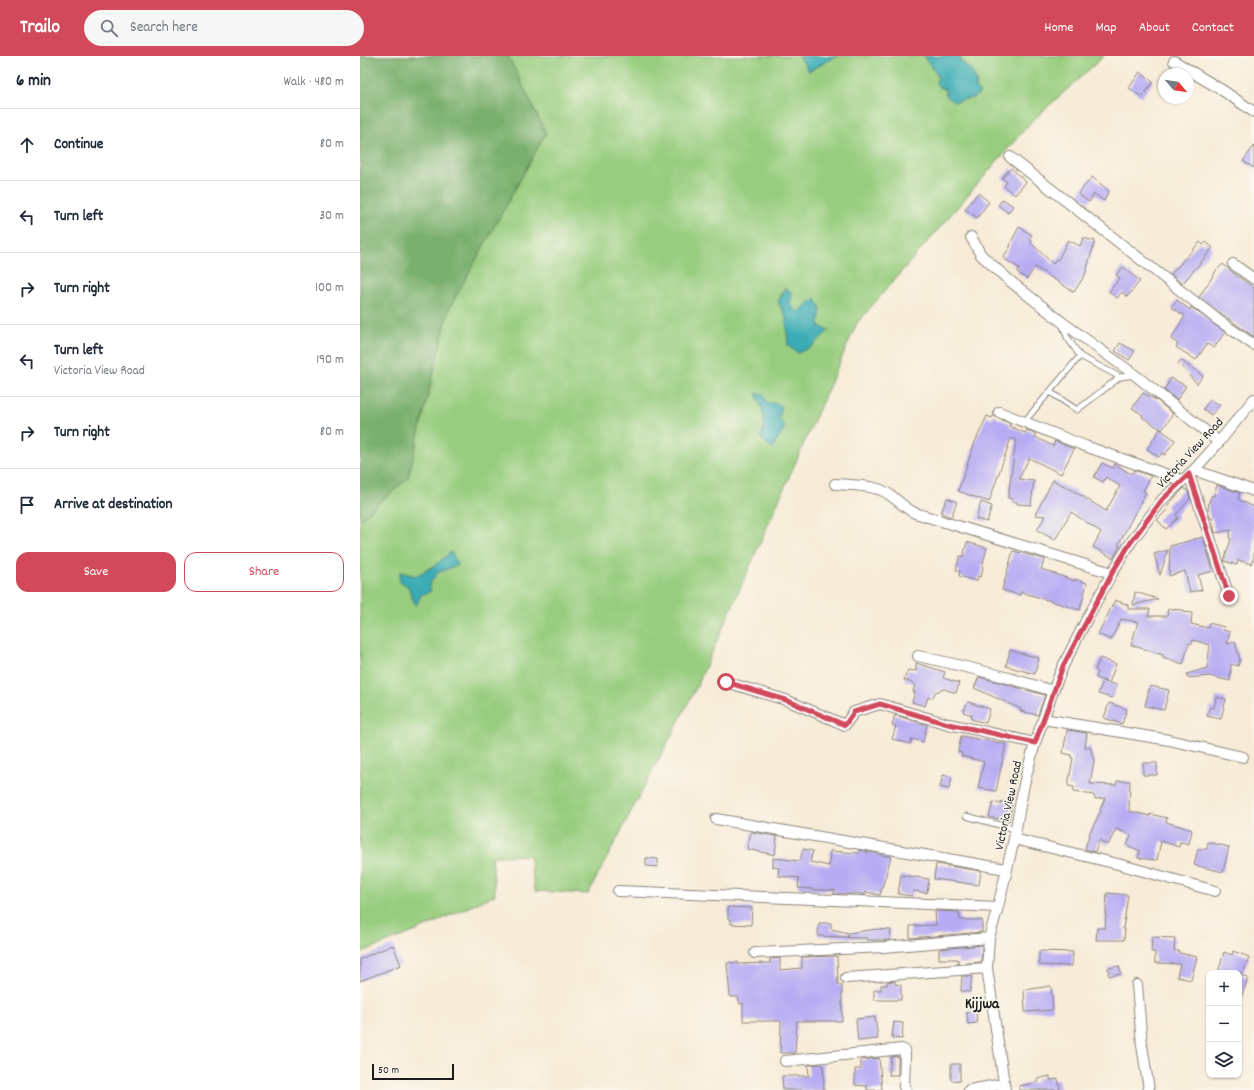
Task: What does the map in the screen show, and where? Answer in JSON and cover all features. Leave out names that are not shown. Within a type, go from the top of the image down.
[{"type":"street","points":[[1174,61],[1225,92],[1254,112]]},
{"type":"street","points":[[1010,157],[1218,320],[1254,346]]},
{"type":"street","points":[[971,237],[981,255],[1010,281],[1062,322],[1135,375],[1219,442]]},
{"type":"street","points":[[1233,264],[1254,279]]},
{"type":"street","name":"Victoria View Road","points":[[1004,1087],[987,968],[989,938],[998,907],[1015,834],[1024,784],[1035,743],[1053,691],[1063,666],[1112,573],[1131,542],[1162,500],[1219,442],[1254,399]]},
{"type":"street","points":[[999,412],[1085,446],[1188,475],[1254,491]]},
{"type":"street","points":[[1188,475],[1229,596]]},
{"type":"street","points":[[835,484],[881,490],[907,509],[915,512],[1112,573]]},
{"type":"street","points":[[918,656],[992,672],[1053,691]]},
{"type":"street","points":[[726,682],[786,700],[845,725],[854,712],[880,704],[948,724],[1035,743]]},
{"type":"street","points":[[1043,719],[1163,739],[1243,757]]},
{"type":"street","points":[[716,819],[1006,869]]},
{"type":"street","points":[[1015,834],[1215,891]]},
{"type":"street","points":[[618,891],[998,907]]},
{"type":"street","points":[[754,953],[884,947],[989,938]]},
{"type":"street","points":[[846,978],[987,968]]},
{"type":"street","points":[[1137,985],[1142,1045],[1149,1090]]},
{"type":"street","points":[[785,1061],[902,1049],[904,1050],[905,1054],[904,1087],[906,1090]]},
{"type":"street","points":[[969,1090],[1004,1087]]},
{"type":"lane","points":[[1062,322],[1067,337],[1080,356],[1120,377]]},
{"type":"lane","points":[[1024,422],[1080,356]]},
{"type":"lane","points":[[1050,392],[1077,410],[1120,377],[1135,375]]},
{"type":"lane","points":[[966,816],[1015,834]]},
{"type":"green space","points":[[360,56],[799,56],[809,71],[837,56],[924,56],[938,77],[939,87],[945,89],[976,89],[976,81],[960,61],[961,56],[1104,56],[1031,122],[857,323],[697,686],[588,894],[535,891],[529,855],[492,856],[495,895],[416,931],[360,953]],"holes":[[[451,552],[458,565],[437,573],[421,595],[413,600],[408,586],[415,576],[434,566]]]},
{"type":"green space","points":[[360,56],[508,56],[546,133],[449,309],[408,478],[360,520]]},
{"type":"water","points":[[799,56],[837,56],[809,71]]},
{"type":"water","points":[[924,56],[961,56],[960,61],[972,72],[976,89],[980,93],[973,98],[954,102],[946,96],[945,89],[939,87],[936,83],[938,76]]},
{"type":"water","points":[[785,288],[792,293],[790,305],[798,312],[815,298],[821,308],[819,326],[829,330],[813,346],[798,353],[788,346],[786,317],[778,302]]},
{"type":"water","points":[[763,393],[767,403],[775,403],[782,406],[779,419],[785,427],[772,449],[760,437],[764,427],[764,421],[762,410],[756,394]]},
{"type":"water","points":[[451,552],[458,565],[437,573],[429,585],[431,591],[421,595],[416,606],[408,586],[399,582],[400,572],[416,576],[434,566]]},
{"type":"building","points":[[1140,72],[1153,82],[1142,97],[1129,88]]},
{"type":"building","points":[[1254,146],[1254,168],[1243,161]]},
{"type":"building","points":[[1011,168],[1026,182],[1015,195],[1004,186],[1007,182],[1002,178]]},
{"type":"building","points":[[1092,177],[1109,191],[1104,201],[1094,194],[1089,202],[1078,194]]},
{"type":"building","points":[[978,193],[989,202],[977,218],[965,209]]},
{"type":"building","points":[[1003,199],[1013,206],[1008,213],[998,205]]},
{"type":"building","points":[[1019,227],[1032,235],[1029,239],[1032,241],[1031,243],[1053,264],[1056,259],[1058,260],[1068,240],[1080,246],[1083,238],[1095,241],[1085,275],[1074,292],[1035,267],[1027,279],[1017,272],[1019,268],[1003,258]]},
{"type":"building","points":[[1200,242],[1203,245],[1206,242],[1213,248],[1182,284],[1171,274]]},
{"type":"building","points":[[1223,264],[1254,288],[1254,337],[1199,297],[1214,273]]},
{"type":"building","points":[[1123,267],[1140,281],[1127,297],[1122,292],[1117,298],[1109,292],[1120,278],[1116,275]]},
{"type":"building","points":[[1177,300],[1190,310],[1191,307],[1225,332],[1214,348],[1207,344],[1196,360],[1176,347],[1178,344],[1171,339],[1185,316],[1171,307]]},
{"type":"building","points":[[1120,343],[1135,351],[1129,360],[1115,351]]},
{"type":"building","points":[[1181,360],[1203,376],[1197,384],[1178,363]]},
{"type":"building","points":[[1171,378],[1186,386],[1177,400],[1164,390]]},
{"type":"building","points":[[1143,393],[1158,401],[1173,414],[1162,430],[1142,417],[1143,415],[1132,408]]},
{"type":"building","points":[[1210,400],[1220,405],[1211,415],[1203,409]]},
{"type":"building","points":[[994,415],[997,418],[1011,424],[1009,426],[1025,433],[1027,430],[1036,434],[1035,437],[1053,446],[1055,441],[1074,449],[1061,474],[1029,458],[1019,479],[1034,481],[1031,505],[1017,504],[1017,502],[1012,502],[1013,499],[1008,498],[1016,440],[1011,438],[989,502],[958,491],[975,442],[987,416],[992,418]]},
{"type":"building","points":[[1160,429],[1175,440],[1165,455],[1162,453],[1159,457],[1147,449]]},
{"type":"building","points":[[1102,463],[1113,468],[1115,464],[1131,474],[1134,470],[1151,476],[1143,491],[1146,492],[1118,545],[1120,546],[1113,558],[1093,547],[1101,532],[1071,512],[1055,540],[1037,530],[1045,516],[1035,515],[1053,480],[1106,511],[1120,486],[1106,477],[1103,482],[1094,477]]},
{"type":"building","points":[[1217,485],[1240,493],[1238,499],[1254,507],[1254,557],[1251,564],[1238,560],[1237,565],[1224,561],[1231,539],[1229,538],[1231,530],[1215,533],[1212,518],[1210,518],[1208,510],[1209,502],[1212,495],[1214,496]]},
{"type":"building","points":[[1184,488],[1188,491],[1190,499],[1176,515],[1178,518],[1166,529],[1157,520],[1169,508],[1167,506]]},
{"type":"building","points":[[947,498],[957,502],[951,517],[941,513]]},
{"type":"building","points":[[981,502],[992,506],[987,522],[976,519]]},
{"type":"building","points":[[1203,537],[1213,571],[1198,575],[1202,590],[1190,592],[1185,571],[1169,576],[1170,546]]},
{"type":"building","points":[[967,542],[987,548],[981,577],[978,576],[977,581],[959,576],[960,571],[956,570],[960,556],[963,557]]},
{"type":"building","points":[[1168,550],[1160,575],[1154,554]]},
{"type":"building","points":[[1013,551],[1045,559],[1041,569],[1075,581],[1075,579],[1087,583],[1080,610],[1021,592],[1020,595],[1002,590]]},
{"type":"building","points":[[1135,592],[1158,599],[1133,605]]},
{"type":"building","points":[[1115,600],[1128,605],[1128,609],[1150,609],[1148,616],[1167,616],[1168,609],[1184,610],[1184,612],[1192,613],[1191,624],[1208,628],[1209,623],[1224,627],[1223,630],[1230,632],[1227,644],[1235,642],[1240,660],[1238,666],[1231,664],[1230,681],[1209,676],[1188,678],[1187,674],[1207,668],[1210,645],[1193,640],[1192,644],[1189,643],[1183,664],[1163,657],[1163,655],[1131,645],[1138,622],[1121,619],[1111,640],[1098,634]]},
{"type":"building","points":[[1010,650],[1039,658],[1035,674],[1006,666]]},
{"type":"building","points":[[1100,658],[1116,664],[1109,683],[1096,678],[1098,672],[1095,670]]},
{"type":"building","points":[[916,663],[945,672],[943,678],[959,683],[956,693],[944,689],[935,692],[933,698],[928,697],[925,706],[912,702],[915,692],[913,692],[915,684],[904,680],[908,670],[916,671]]},
{"type":"building","points":[[979,677],[1045,695],[1038,715],[1020,711],[1021,709],[974,688]]},
{"type":"building","points":[[1103,681],[1117,685],[1112,698],[1098,694]]},
{"type":"building","points":[[1150,686],[1169,690],[1164,710],[1145,706]]},
{"type":"building","points":[[1216,697],[1226,699],[1221,719],[1207,716],[1210,707],[1214,708]]},
{"type":"building","points":[[968,702],[990,709],[986,723],[971,719],[972,715],[963,712]]},
{"type":"building","points":[[1109,703],[1127,709],[1122,724],[1104,718]]},
{"type":"building","points":[[895,715],[927,725],[923,742],[912,739],[910,744],[892,739],[896,726],[892,725]]},
{"type":"building","points":[[1067,730],[1087,733],[1085,748],[1090,746],[1094,761],[1090,784],[1116,785],[1117,781],[1130,781],[1129,811],[1167,818],[1166,822],[1192,830],[1189,844],[1180,842],[1179,847],[1161,841],[1157,860],[1138,858],[1140,851],[1127,845],[1131,835],[1116,829],[1108,845],[1099,840],[1095,852],[1085,849],[1090,832],[1101,811],[1100,810],[1105,798],[1095,799],[1094,795],[1073,792],[1074,787],[1068,786],[1073,758],[1071,758],[1071,755],[1063,753]]},
{"type":"building","points":[[961,736],[1006,744],[996,791],[978,788],[984,762],[961,756],[962,753],[958,752]]},
{"type":"building","points":[[1143,763],[1157,763],[1157,775],[1143,775]]},
{"type":"building","points":[[943,775],[952,777],[949,789],[940,787]]},
{"type":"building","points":[[1002,801],[1012,804],[1009,821],[989,817],[993,802],[1001,804]]},
{"type":"building","points":[[751,832],[777,836],[775,855],[747,849]]},
{"type":"building","points":[[1208,842],[1229,847],[1223,872],[1194,865],[1198,849],[1207,849]]},
{"type":"building","points":[[803,849],[813,851],[810,862],[829,866],[830,851],[859,853],[859,850],[891,857],[880,895],[866,892],[865,895],[855,893],[834,894],[835,890],[812,890],[798,888],[799,878],[778,876],[779,868],[773,867],[773,858],[800,861]]},
{"type":"building","points":[[646,858],[658,859],[658,867],[646,866]]},
{"type":"building","points":[[936,864],[981,871],[979,885],[934,879]]},
{"type":"building","points":[[901,875],[929,879],[927,893],[913,891],[912,896],[898,894]]},
{"type":"building","points":[[1107,893],[1128,895],[1123,929],[1125,929],[1124,940],[1096,940],[1097,928],[1105,928]]},
{"type":"building","points":[[728,907],[752,908],[751,925],[731,924],[731,919],[728,919]]},
{"type":"building","points":[[935,911],[959,912],[960,920],[982,920],[982,932],[910,938],[910,926],[936,925]]},
{"type":"building","points":[[819,923],[831,923],[831,929],[848,933],[877,929],[891,930],[890,940],[867,940],[867,938],[818,936]]},
{"type":"building","points":[[1152,937],[1175,938],[1174,951],[1179,951],[1179,953],[1197,957],[1191,980],[1177,977],[1180,964],[1155,963],[1155,952],[1151,952]]},
{"type":"building","points":[[393,945],[401,965],[360,981],[360,959]]},
{"type":"building","points":[[982,945],[981,962],[958,964],[958,959],[939,959],[939,949]]},
{"type":"building","points":[[1039,951],[1073,952],[1072,966],[1039,965]]},
{"type":"building","points":[[1233,951],[1249,957],[1243,973],[1242,970],[1219,970],[1224,952],[1232,955]]},
{"type":"building","points":[[837,956],[838,985],[842,985],[842,1021],[797,1021],[795,1053],[780,1053],[781,1021],[743,1021],[743,1003],[740,1004],[738,997],[730,997],[727,963],[770,963],[770,959],[780,958],[780,970],[802,968],[802,957]]},
{"type":"building","points":[[1119,966],[1121,974],[1109,976],[1108,968]]},
{"type":"building","points":[[1242,975],[1248,978],[1242,995]]},
{"type":"building","points":[[962,976],[972,976],[970,992],[961,991]]},
{"type":"building","points":[[895,981],[895,984],[901,985],[901,1000],[874,1000],[874,990],[881,990],[881,985],[887,985],[887,982]]},
{"type":"building","points":[[1051,986],[1053,1010],[1025,1012],[1024,990]]},
{"type":"building","points":[[976,1011],[977,1023],[968,1024],[967,1012]]},
{"type":"building","points":[[875,1017],[878,1039],[858,1041],[856,1019]]},
{"type":"building","points":[[894,1022],[903,1023],[902,1039],[892,1038]]},
{"type":"building","points":[[898,1056],[898,1075],[889,1075],[891,1057]]},
{"type":"building","points":[[879,1058],[882,1090],[867,1090],[867,1086],[855,1085],[855,1069],[861,1069],[861,1060]]},
{"type":"building","points":[[823,1064],[824,1090],[783,1090],[782,1076],[809,1076],[808,1065]]},
{"type":"building","points":[[951,1064],[960,1064],[960,1081],[951,1080]]},
{"type":"building","points":[[1050,1076],[1050,1080],[1058,1079],[1060,1090],[1019,1090],[1019,1086],[1038,1082],[1037,1079]]},
{"type":"district","name":"Kijjwa","points":[[982,1003]]},
{"type":"route","points":[[726,682],[786,700],[845,725],[854,712],[880,704],[948,724],[1035,743],[1063,666],[1112,573],[1131,542],[1162,500],[1189,474],[1229,596]]}]
